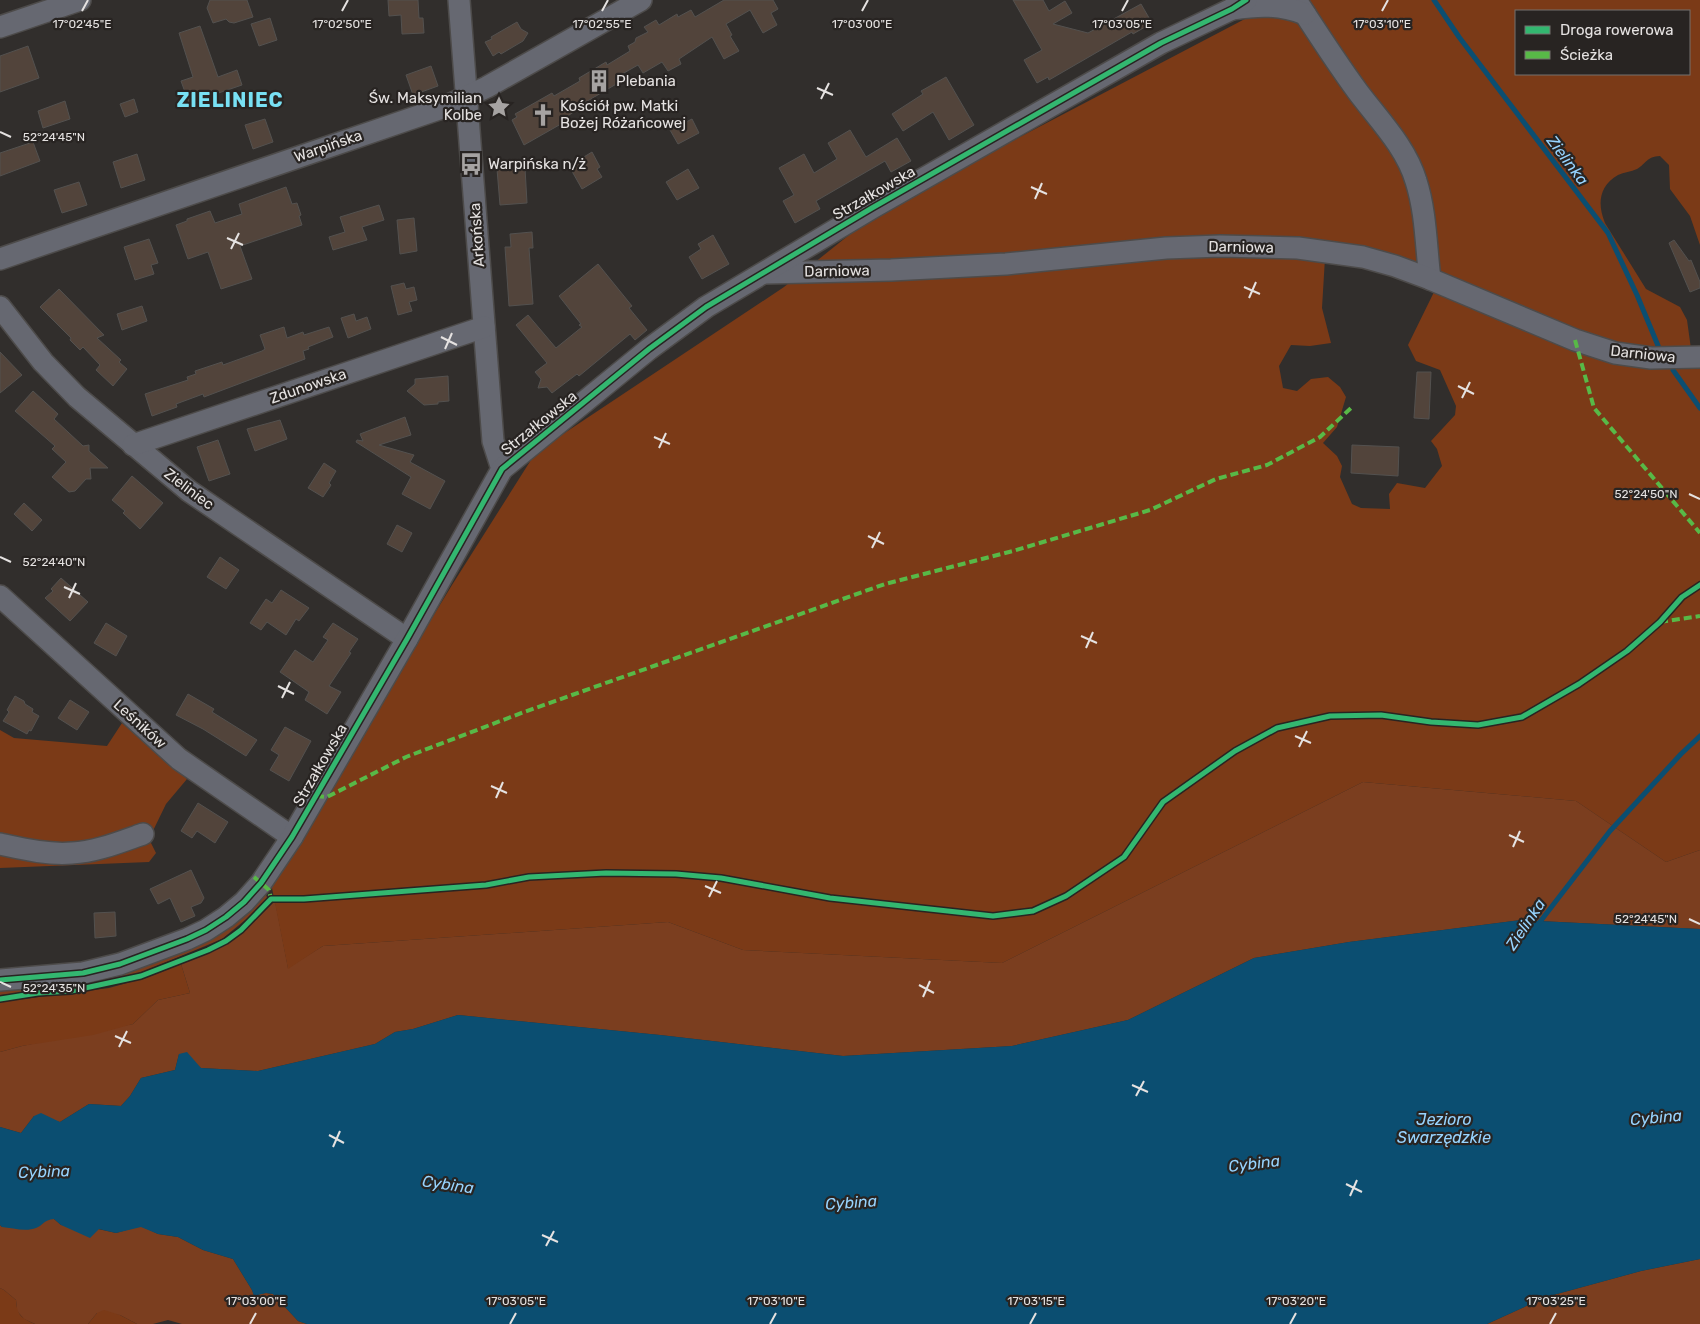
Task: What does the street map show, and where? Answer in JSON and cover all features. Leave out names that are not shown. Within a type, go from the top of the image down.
[{"type":"street","points":[[0,27],[80,0]]},
{"type":"street","name":"Arkońska","points":[[459,0],[493,442],[502,469]]},
{"type":"street","name":"Warpińska","points":[[0,259],[442,108],[488,87],[641,0]]},
{"type":"street","name":"Strzałkowska","points":[[0,980],[49,977],[104,968],[155,952],[193,936],[226,918],[244,902],[292,838],[407,639],[502,469],[649,349],[706,307],[872,208],[1160,43],[1239,4],[1290,8],[1301,7]]},
{"type":"street","points":[[1301,7],[1333,58],[1410,164],[1417,182],[1423,212],[1430,279]]},
{"type":"street","name":"Darniowa","points":[[765,273],[891,270],[977,265],[1124,251],[1220,246],[1298,248],[1363,257],[1395,266],[1575,340],[1615,353],[1651,358],[1700,357]]},
{"type":"street","name":"Zieliniec","points":[[0,307],[60,380],[133,445],[189,491],[407,639]]},
{"type":"street","name":"Zdunowska","points":[[133,445],[484,326]]},
{"type":"street","name":"Leśników","points":[[0,596],[179,759],[292,838]]},
{"type":"street","points":[[0,844],[30,850],[72,853],[97,849],[143,834]]},
{"type":"shaded area","points":[[1281,0],[1700,0],[1700,245],[1690,216],[1670,189],[1669,165],[1660,156],[1652,158],[1637,169],[1620,174],[1612,179],[1603,190],[1601,209],[1605,223],[1646,289],[1680,307],[1687,320],[1691,349],[1700,348],[1700,850],[1666,862],[1576,801],[1363,782],[1002,963],[743,950],[668,922],[323,946],[288,969],[271,883],[452,585],[536,452],[784,287],[879,211]],"holes":[[[1325,258],[1398,276],[1434,292],[1408,345],[1416,361],[1440,370],[1456,406],[1455,415],[1431,441],[1437,449],[1442,466],[1425,488],[1397,483],[1389,494],[1390,509],[1361,508],[1352,504],[1340,477],[1342,466],[1337,456],[1323,443],[1337,427],[1346,397],[1340,387],[1328,377],[1311,379],[1297,391],[1283,388],[1279,366],[1291,345],[1310,346],[1331,343],[1322,308]]]},
{"type":"shaded area","points":[[122,723],[187,779],[166,804],[149,839],[156,853],[149,862],[0,868],[0,730],[14,738],[107,746]]},
{"type":"shaded area","points":[[1363,782],[1576,801],[1666,862],[1700,850],[1700,929],[1521,920],[1349,942],[1254,958],[1128,1020],[1012,1046],[843,1056],[660,1035],[458,1015],[413,1029],[395,1032],[375,1044],[258,1071],[201,1068],[179,1054],[175,1070],[141,1078],[130,1096],[121,1106],[89,1104],[60,1122],[34,1116],[21,1133],[0,1127],[0,1052],[133,1024],[158,1000],[190,993],[181,964],[225,945],[255,921],[275,901],[288,968],[323,946],[668,922],[743,950],[1002,963]]},
{"type":"shaded area","points":[[265,890],[267,898],[250,916],[222,939],[145,971],[108,982],[71,988],[0,995],[0,987],[84,979]]},
{"type":"shaded area","points":[[181,964],[190,993],[158,1000],[133,1024],[93,1035],[22,1046],[0,1052],[0,1002],[109,988],[148,977]]},
{"type":"shaded area","points":[[54,1219],[61,1225],[116,1233],[141,1226],[158,1234],[178,1237],[203,1250],[233,1259],[254,1295],[273,1294],[298,1321],[307,1324],[182,1324],[168,1320],[153,1324],[137,1324],[120,1315],[97,1313],[88,1324],[35,1324],[24,1319],[17,1311],[16,1300],[0,1288],[0,1225],[2,1227]]},
{"type":"shaded area","points":[[1700,1259],[1700,1324],[1487,1324],[1546,1297],[1641,1271]]},
{"type":"shaded area","points":[[0,1288],[16,1300],[21,1316],[35,1324],[0,1324]]},
{"type":"shaded area","points":[[104,1310],[120,1315],[137,1324],[88,1324],[97,1313]]},
{"type":"water","name":"Jezioro Swarzędzkie","points":[[1521,920],[1700,929],[1700,1259],[1641,1271],[1546,1297],[1487,1324],[307,1324],[298,1321],[273,1294],[266,1293],[254,1296],[233,1259],[203,1250],[178,1237],[158,1234],[141,1227],[116,1233],[99,1229],[90,1238],[61,1225],[54,1219],[48,1220],[39,1227],[28,1230],[2,1227],[0,1225],[0,1127],[21,1133],[34,1116],[41,1113],[60,1122],[89,1104],[121,1106],[130,1096],[141,1078],[175,1070],[179,1054],[187,1052],[201,1068],[258,1071],[375,1044],[395,1032],[413,1029],[458,1015],[660,1035],[843,1056],[1012,1046],[1128,1020],[1254,958],[1349,942]]},
{"type":"building","points":[[210,0],[247,0],[253,17],[234,23],[226,19],[213,23],[207,8]]},
{"type":"building","points":[[388,0],[418,0],[419,18],[423,18],[424,33],[402,34],[401,15],[389,16]]},
{"type":"building","points":[[724,0],[773,0],[778,9],[771,13],[777,25],[763,33],[750,10],[726,24],[732,35],[730,36],[739,51],[724,59],[712,37],[679,59],[681,64],[668,71],[662,62],[643,73],[638,65],[615,78],[618,83],[579,106],[580,108],[566,117],[568,120],[524,145],[512,120],[517,117],[515,114],[552,93],[554,96],[580,81],[579,78],[606,62],[607,65],[630,51],[628,46],[635,42],[636,38],[648,32],[644,27],[656,20],[659,25],[677,14],[678,17],[691,10],[695,17]]},
{"type":"building","points":[[1013,0],[1043,0],[1049,11],[1065,1],[1072,13],[1053,24],[1088,33],[1141,4],[1152,23],[1133,34],[1132,32],[1049,80],[1048,77],[1037,83],[1024,60],[1042,50]]},
{"type":"building","points":[[270,18],[277,40],[259,46],[251,24]]},
{"type":"building","points":[[517,22],[521,29],[528,33],[523,41],[501,54],[499,52],[493,56],[485,42]]},
{"type":"building","points":[[200,26],[218,77],[237,70],[242,85],[189,103],[181,81],[193,77],[179,33]]},
{"type":"building","points":[[28,46],[39,78],[0,92],[0,56]]},
{"type":"building","points":[[431,66],[438,86],[413,95],[406,75]]},
{"type":"building","points":[[946,77],[974,125],[949,140],[933,112],[903,131],[892,114],[923,94],[921,91]]},
{"type":"building","points":[[134,99],[138,112],[125,117],[120,104]]},
{"type":"building","points":[[65,101],[70,119],[43,128],[38,111]]},
{"type":"building","points":[[265,119],[273,142],[253,149],[245,125]]},
{"type":"building","points":[[692,119],[699,133],[678,144],[670,130]]},
{"type":"building","points":[[850,130],[866,157],[897,138],[911,161],[891,172],[885,161],[816,201],[820,209],[795,223],[783,201],[794,195],[779,168],[804,154],[814,173],[837,159],[828,143]]},
{"type":"building","points":[[33,142],[40,161],[0,176],[0,153]]},
{"type":"building","points":[[592,152],[600,167],[597,169],[602,177],[582,189],[569,166]]},
{"type":"building","points":[[137,154],[145,180],[121,188],[113,162]]},
{"type":"building","points":[[525,168],[527,203],[500,205],[497,169]]},
{"type":"building","points":[[688,169],[699,188],[677,200],[666,182]]},
{"type":"building","points":[[79,182],[87,205],[62,213],[54,190]]},
{"type":"building","points":[[286,187],[292,204],[297,203],[302,225],[240,246],[252,279],[221,289],[208,252],[188,259],[176,225],[210,211],[215,223],[242,214],[239,204]]},
{"type":"building","points":[[379,205],[384,220],[362,227],[367,240],[333,250],[329,237],[345,232],[340,217]]},
{"type":"building","points":[[414,218],[417,251],[400,254],[397,220]]},
{"type":"building","points":[[532,232],[533,248],[529,248],[533,304],[509,306],[505,247],[511,247],[510,234]]},
{"type":"building","points":[[713,235],[729,264],[702,279],[689,257],[701,249],[698,244]]},
{"type":"building","points":[[149,239],[158,263],[151,265],[154,274],[135,280],[124,247]]},
{"type":"building","points":[[1674,240],[1689,261],[1691,260],[1700,282],[1700,288],[1690,292],[1669,243]]},
{"type":"building","points":[[598,264],[632,306],[629,308],[647,330],[635,340],[630,334],[579,376],[577,374],[552,393],[547,387],[538,388],[541,379],[535,372],[547,363],[516,325],[528,315],[556,348],[582,327],[559,296]]},
{"type":"building","points":[[404,283],[406,289],[414,287],[417,300],[409,302],[412,311],[398,315],[391,286]]},
{"type":"building","points":[[59,289],[104,335],[97,338],[121,360],[119,362],[127,369],[113,386],[96,370],[100,365],[83,347],[80,350],[70,340],[71,338],[40,307]]},
{"type":"building","points":[[142,306],[147,321],[122,330],[117,314]]},
{"type":"building","points":[[354,314],[356,321],[367,317],[371,329],[348,338],[341,318]]},
{"type":"building","points":[[284,327],[287,338],[303,332],[304,335],[329,327],[333,337],[308,347],[309,349],[303,351],[305,359],[204,397],[203,394],[176,404],[177,407],[152,416],[145,394],[188,380],[187,377],[196,374],[195,371],[222,362],[223,365],[262,351],[265,349],[260,335]]},
{"type":"building","points":[[0,352],[22,375],[0,393]]},
{"type":"building","points":[[1417,372],[1431,372],[1429,419],[1414,418]]},
{"type":"building","points":[[448,376],[449,401],[424,405],[407,391],[415,384],[415,379]]},
{"type":"building","points":[[33,391],[58,414],[54,419],[83,446],[89,445],[89,451],[108,468],[90,468],[91,479],[86,479],[75,491],[69,492],[52,477],[66,462],[52,449],[55,446],[15,411]]},
{"type":"building","points":[[405,417],[411,435],[379,445],[414,455],[410,462],[445,481],[430,509],[402,494],[411,477],[356,442],[357,440],[363,441],[360,434]]},
{"type":"building","points":[[280,420],[287,439],[255,451],[247,429]]},
{"type":"building","points":[[218,440],[230,474],[209,481],[197,447]]},
{"type":"building","points":[[1352,445],[1399,447],[1398,476],[1351,473]]},
{"type":"building","points":[[324,463],[336,471],[329,483],[331,485],[323,497],[308,488]]},
{"type":"building","points":[[132,476],[163,503],[140,529],[123,513],[125,511],[112,500]]},
{"type":"building","points":[[24,503],[42,520],[32,531],[14,514]]},
{"type":"building","points":[[397,525],[412,533],[402,552],[387,544]]},
{"type":"building","points":[[220,557],[239,570],[226,589],[207,577]]},
{"type":"building","points":[[61,578],[88,602],[70,621],[45,598],[53,591],[51,589]]},
{"type":"building","points":[[281,590],[309,608],[299,621],[296,619],[286,635],[267,622],[261,630],[250,623],[266,599],[272,603]]},
{"type":"building","points":[[106,623],[127,636],[116,656],[94,643]]},
{"type":"building","points":[[333,623],[358,639],[329,686],[341,692],[327,714],[305,700],[309,692],[280,672],[295,650],[313,662],[328,640],[323,637]]},
{"type":"building","points":[[188,694],[214,709],[212,712],[257,740],[246,756],[203,729],[176,715]]},
{"type":"building","points":[[15,696],[24,701],[25,704],[33,709],[32,712],[39,716],[31,731],[29,730],[27,734],[3,721],[9,712],[7,710]]},
{"type":"building","points":[[70,700],[89,712],[77,730],[58,718]]},
{"type":"building","points":[[285,727],[311,741],[289,781],[270,770],[279,755],[271,750]]},
{"type":"building","points":[[198,803],[228,822],[215,843],[197,831],[192,838],[181,831]]},
{"type":"building","points":[[191,870],[204,898],[201,903],[191,907],[195,916],[181,922],[170,898],[158,904],[150,889]]},
{"type":"building","points":[[115,912],[116,936],[95,938],[94,913]]},
{"type":"waterway","name":"Zielinka","points":[[1434,0],[1459,37],[1608,233],[1659,348]]},
{"type":"waterway","name":"Zielinka","points":[[1673,370],[1700,408]]},
{"type":"waterway","name":"Zielinka","points":[[1536,927],[1610,831],[1700,736]]},
{"type":"marked path","points":[[1575,340],[1594,408],[1700,533]]},
{"type":"marked path","points":[[316,796],[327,797],[406,757],[524,712],[885,584],[1013,551],[1150,510],[1216,479],[1267,465],[1320,437],[1351,408]]},
{"type":"marked path","points":[[1660,622],[1700,616]]},
{"type":"marked path","points":[[254,877],[269,890],[271,899],[275,899]]},
{"type":"cycle path","points":[[0,980],[83,973],[120,964],[206,930],[244,902],[261,883],[292,837],[407,639],[502,469],[649,349],[706,307],[872,208],[1161,43],[1232,9],[1246,0]]},
{"type":"cycle path","points":[[0,999],[38,993],[71,991],[141,976],[226,941],[241,930],[271,899],[304,899],[486,885],[529,877],[606,873],[676,874],[721,878],[830,898],[993,916],[1033,911],[1066,896],[1124,857],[1163,802],[1235,751],[1277,728],[1330,716],[1381,715],[1431,722],[1478,725],[1522,717],[1579,684],[1627,651],[1660,622],[1682,597],[1700,585]]},
{"type":"place","name":"Plebania","points":[[599,81]]},
{"type":"place","name":"Św. Maksymilian Kolbe","points":[[499,107]]},
{"type":"place","name":"Kościół pw. Matki Bożej Różańcowej","points":[[543,115]]},
{"type":"place","name":"Warpińska n/ż","points":[[471,164]]},
{"type":"district","name":"ZIELINIEC","points":[[230,100]]},
{"type":"water label","name":"Cybina","points":[[1656,1117]]},
{"type":"water label","name":"Cybina","points":[[1254,1163]]},
{"type":"water label","name":"Cybina","points":[[44,1171]]},
{"type":"water label","name":"Cybina","points":[[448,1184]]},
{"type":"water label","name":"Cybina","points":[[851,1202]]}]
